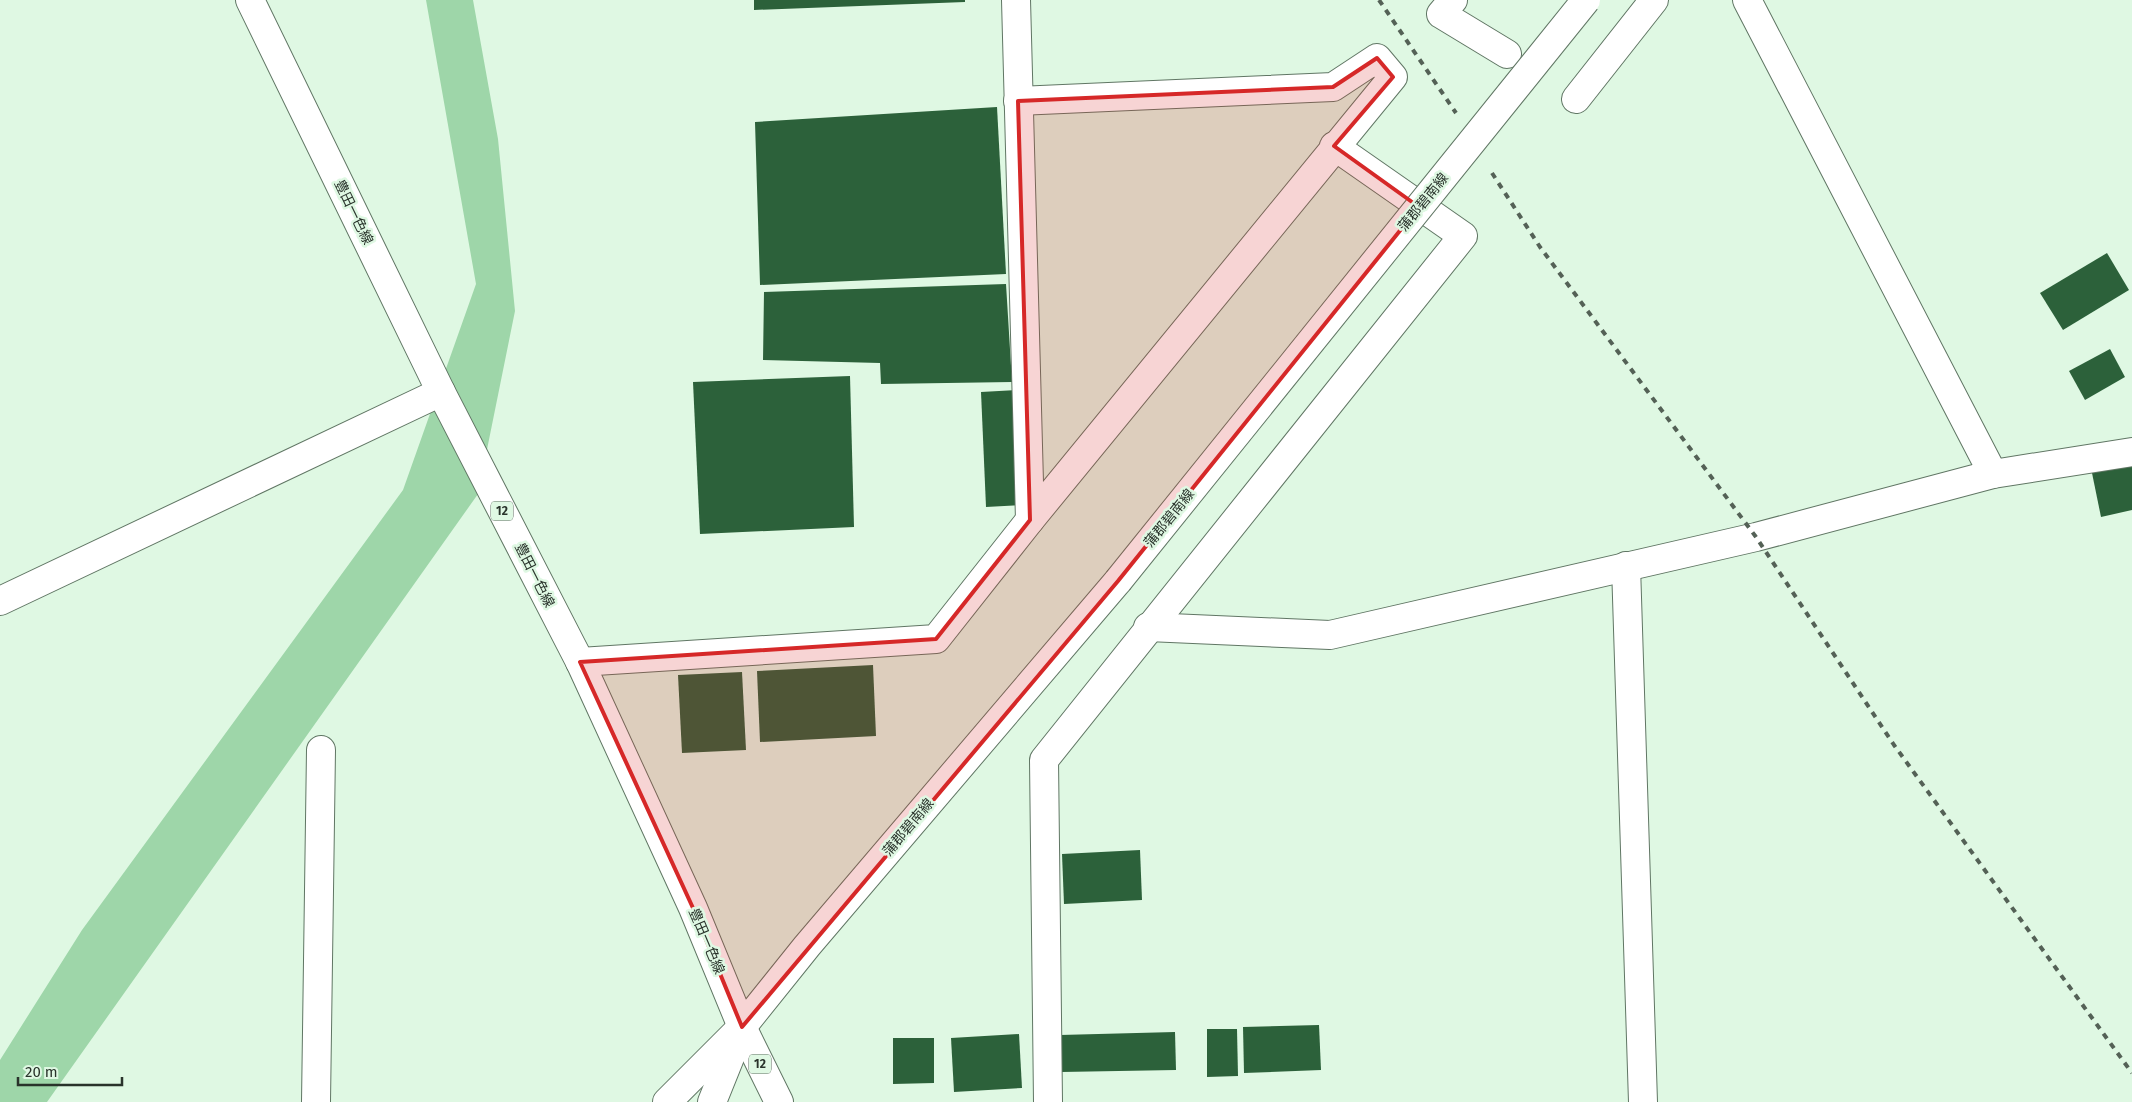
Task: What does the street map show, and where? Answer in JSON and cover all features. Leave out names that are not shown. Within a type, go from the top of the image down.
[{"type":"street","name":"豊田一色線","points":[[250,0],[441,392],[580,662],[693,908],[742,1027],[779,1102]]},
{"type":"street","points":[[1016,0],[1030,520]]},
{"type":"street","points":[[1453,0],[1441,14],[1507,54]]},
{"type":"street","name":"蒲郡碧南線","points":[[667,1102],[742,1027],[807,946],[1118,582],[1586,0]]},
{"type":"street","points":[[1576,99],[1654,0]]},
{"type":"street","points":[[1747,0],[1993,474]]},
{"type":"street","points":[[580,662],[936,639],[1030,520],[1392,77],[1377,58],[1333,87],[1018,101]]},
{"type":"street","points":[[1048,1102],[1044,760],[1148,627],[1462,236],[1334,146]]},
{"type":"street","points":[[0,601],[441,392]]},
{"type":"street","points":[[1148,627],[1330,635],[1756,537],[1993,474],[2132,452]]},
{"type":"street","points":[[1626,566],[1643,1102]]},
{"type":"street","points":[[316,1102],[321,750]]},
{"type":"street","name":"蒲郡碧南線","points":[[712,1102],[742,1027]]},
{"type":"highlighted area","points":[[1377,58],[1393,77],[1334,146],[1419,207],[1118,581],[742,1027],[693,908],[580,662],[936,639],[1030,520],[1018,101],[1333,87]]},
{"type":"shaded area","points":[[426,0],[473,0],[498,139],[515,311],[478,494],[47,1102],[0,1102],[0,1060],[82,930],[403,490],[476,284]]},
{"type":"building","points":[[754,0],[965,0],[965,2],[754,10]]},
{"type":"building","points":[[997,107],[1006,274],[760,285],[755,122]]},
{"type":"building","points":[[2107,253],[2129,290],[2063,330],[2040,293]]},
{"type":"building","points":[[1006,284],[1012,382],[881,384],[880,363],[763,360],[764,292]]},
{"type":"building","points":[[2110,349],[2125,377],[2085,400],[2069,371]]},
{"type":"building","points":[[850,376],[854,527],[700,534],[693,382]]},
{"type":"building","points":[[1017,390],[1022,505],[986,507],[981,392]]},
{"type":"building","points":[[2132,465],[2132,510],[2101,517],[2092,473]]},
{"type":"building","points":[[873,665],[876,736],[760,742],[757,671]]},
{"type":"building","points":[[742,672],[746,750],[682,753],[678,675]]},
{"type":"building","points":[[1140,850],[1142,900],[1064,904],[1062,854]]},
{"type":"building","points":[[1319,1025],[1321,1070],[1244,1073],[1243,1027]]},
{"type":"building","points":[[1207,1029],[1237,1029],[1238,1076],[1207,1077]]},
{"type":"building","points":[[1175,1032],[1176,1070],[1061,1072],[1060,1035]]},
{"type":"building","points":[[1019,1034],[1022,1088],[954,1092],[951,1038]]},
{"type":"building","points":[[893,1038],[934,1038],[934,1083],[893,1084]]},
{"type":"railway","points":[[1379,0],[1456,113]]},
{"type":"railway","points":[[1492,173],[1540,247],[1756,537],[1894,745],[2132,1073]]}]
